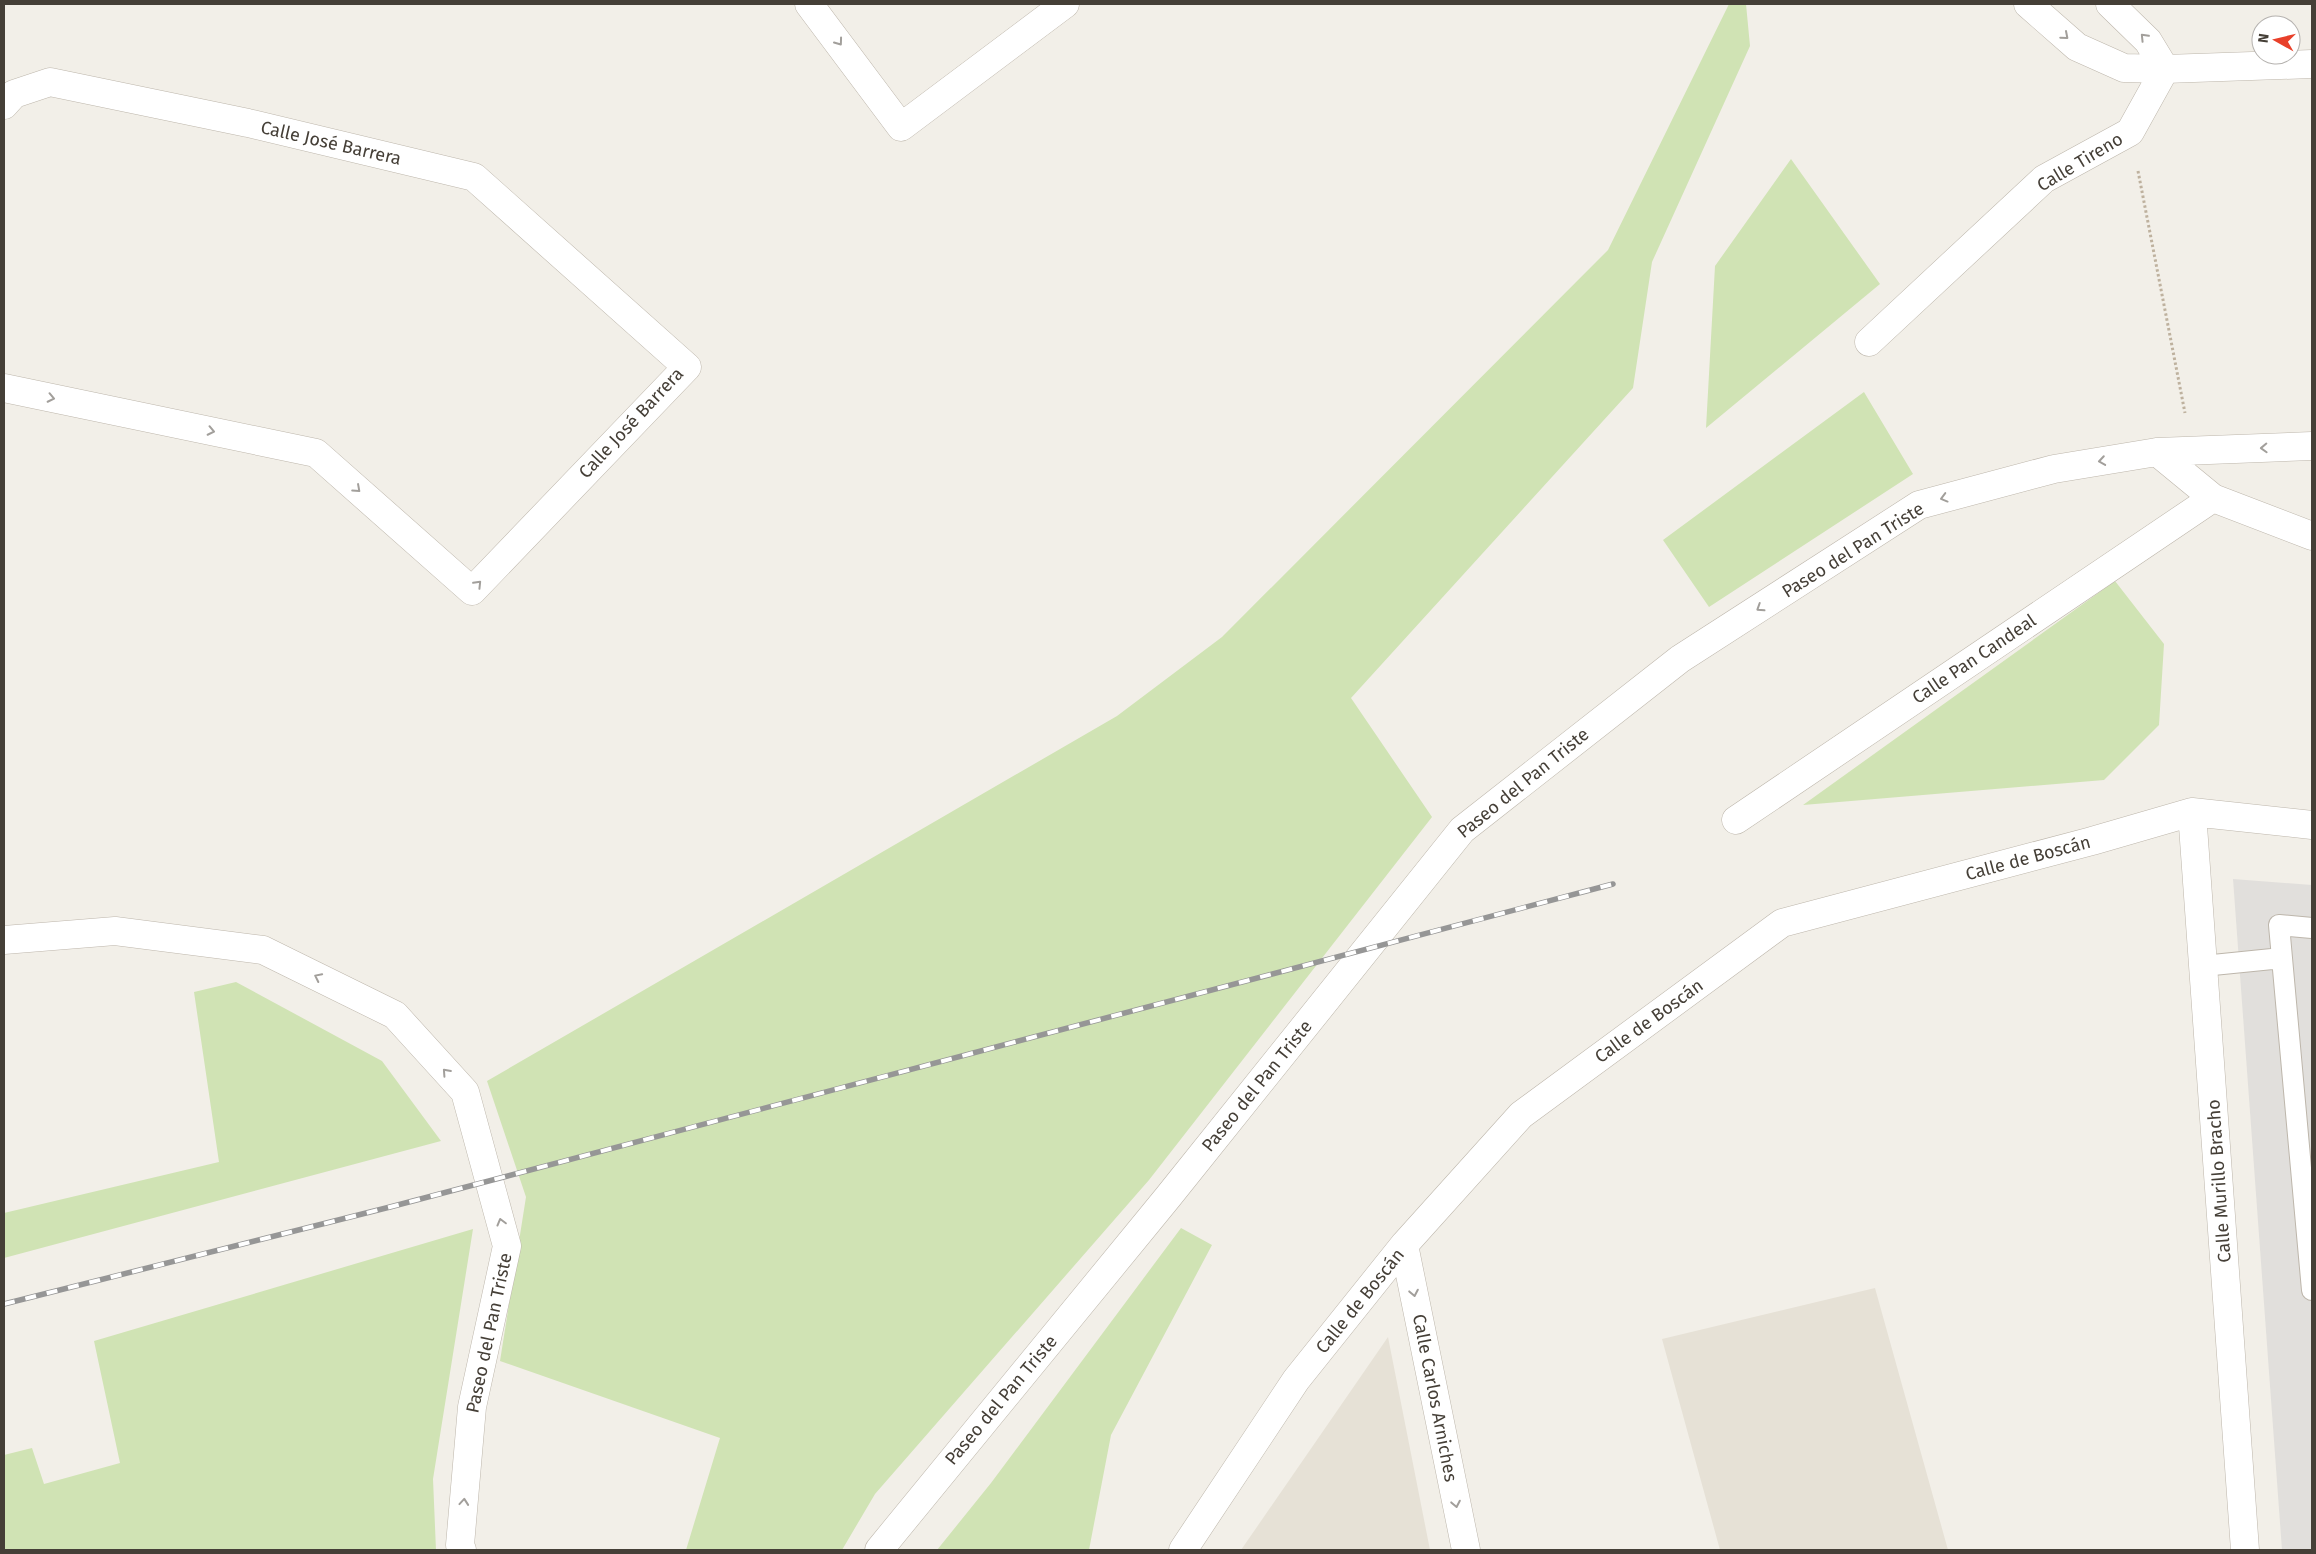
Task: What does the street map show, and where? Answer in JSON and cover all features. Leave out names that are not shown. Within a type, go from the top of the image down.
[{"type":"street","points":[[809,4],[901,127],[1065,4]]},
{"type":"street","points":[[2028,4],[2077,47],[2124,68],[2312,64]]},
{"type":"street","points":[[2116,6],[2148,41],[2165,68]]},
{"type":"street","name":"Calle Tireno","points":[[1868,342],[2044,179],[2130,132],[2165,68]]},
{"type":"street","name":"Calle José Barrera","points":[[4,105],[14,94],[50,82],[248,123],[474,177],[687,367],[472,591],[316,453],[4,388]]},
{"type":"street","name":"Paseo del Pan Triste","points":[[879,1550],[1168,1197],[1462,830],[1680,659],[1919,505],[2054,469],[2157,452],[2312,446]]},
{"type":"street","points":[[2157,452],[2213,498],[2312,536]]},
{"type":"street","name":"Calle Pan Candeal","points":[[1736,820],[2213,498]]},
{"type":"street","name":"Calle de Boscán","points":[[1183,1550],[1296,1380],[1404,1245],[1521,1115],[1782,923],[2092,841],[2192,812],[2312,825]]},
{"type":"street","name":"Calle Murillo Bracho","points":[[2192,812],[2245,1550]]},
{"type":"street","name":"Paseo del Pan Triste","points":[[4,940],[116,931],[263,950],[395,1015],[465,1092],[507,1246],[472,1407],[460,1544],[462,1550]]},
{"type":"street","name":"Calle Carlos Arniches","points":[[1404,1245],[1466,1550]]},
{"type":"lane","points":[[2312,928],[2278,925],[2312,1290]]},
{"type":"lane","points":[[2203,966],[2282,958]]},
{"type":"path","points":[[2130,132],[2192,451]]},
{"type":"shaded area","points":[[2233,879],[2312,885],[2312,1550],[2282,1550]]},
{"type":"shaded area","points":[[1875,1288],[1948,1550],[1720,1550],[1662,1339]]},
{"type":"shaded area","points":[[1388,1337],[1430,1550],[1241,1550]]},
{"type":"green space","points":[[1729,4],[1746,4],[1750,46],[1652,262],[1633,388],[1351,698],[1432,817],[1149,1180],[875,1494],[842,1550],[686,1550],[720,1438],[500,1361],[526,1197],[487,1081],[1117,716],[1222,637],[1608,250]]},
{"type":"green space","points":[[1791,159],[1880,284],[1706,428],[1715,266]]},
{"type":"green space","points":[[1864,392],[1913,474],[1709,607],[1663,540]]},
{"type":"green space","points":[[2115,581],[2164,644],[2159,725],[2104,780],[1803,805]]},
{"type":"green space","points":[[236,982],[382,1061],[441,1141],[4,1258],[4,1213],[219,1162],[194,992]]},
{"type":"green space","points":[[1181,1228],[1212,1245],[1111,1435],[1089,1550],[937,1550],[991,1483]]},
{"type":"green space","points":[[473,1229],[433,1479],[436,1550],[4,1550],[4,1455],[32,1448],[44,1484],[120,1463],[94,1341]]},
{"type":"railway","points":[[4,1304],[390,1207],[1613,884]]}]
